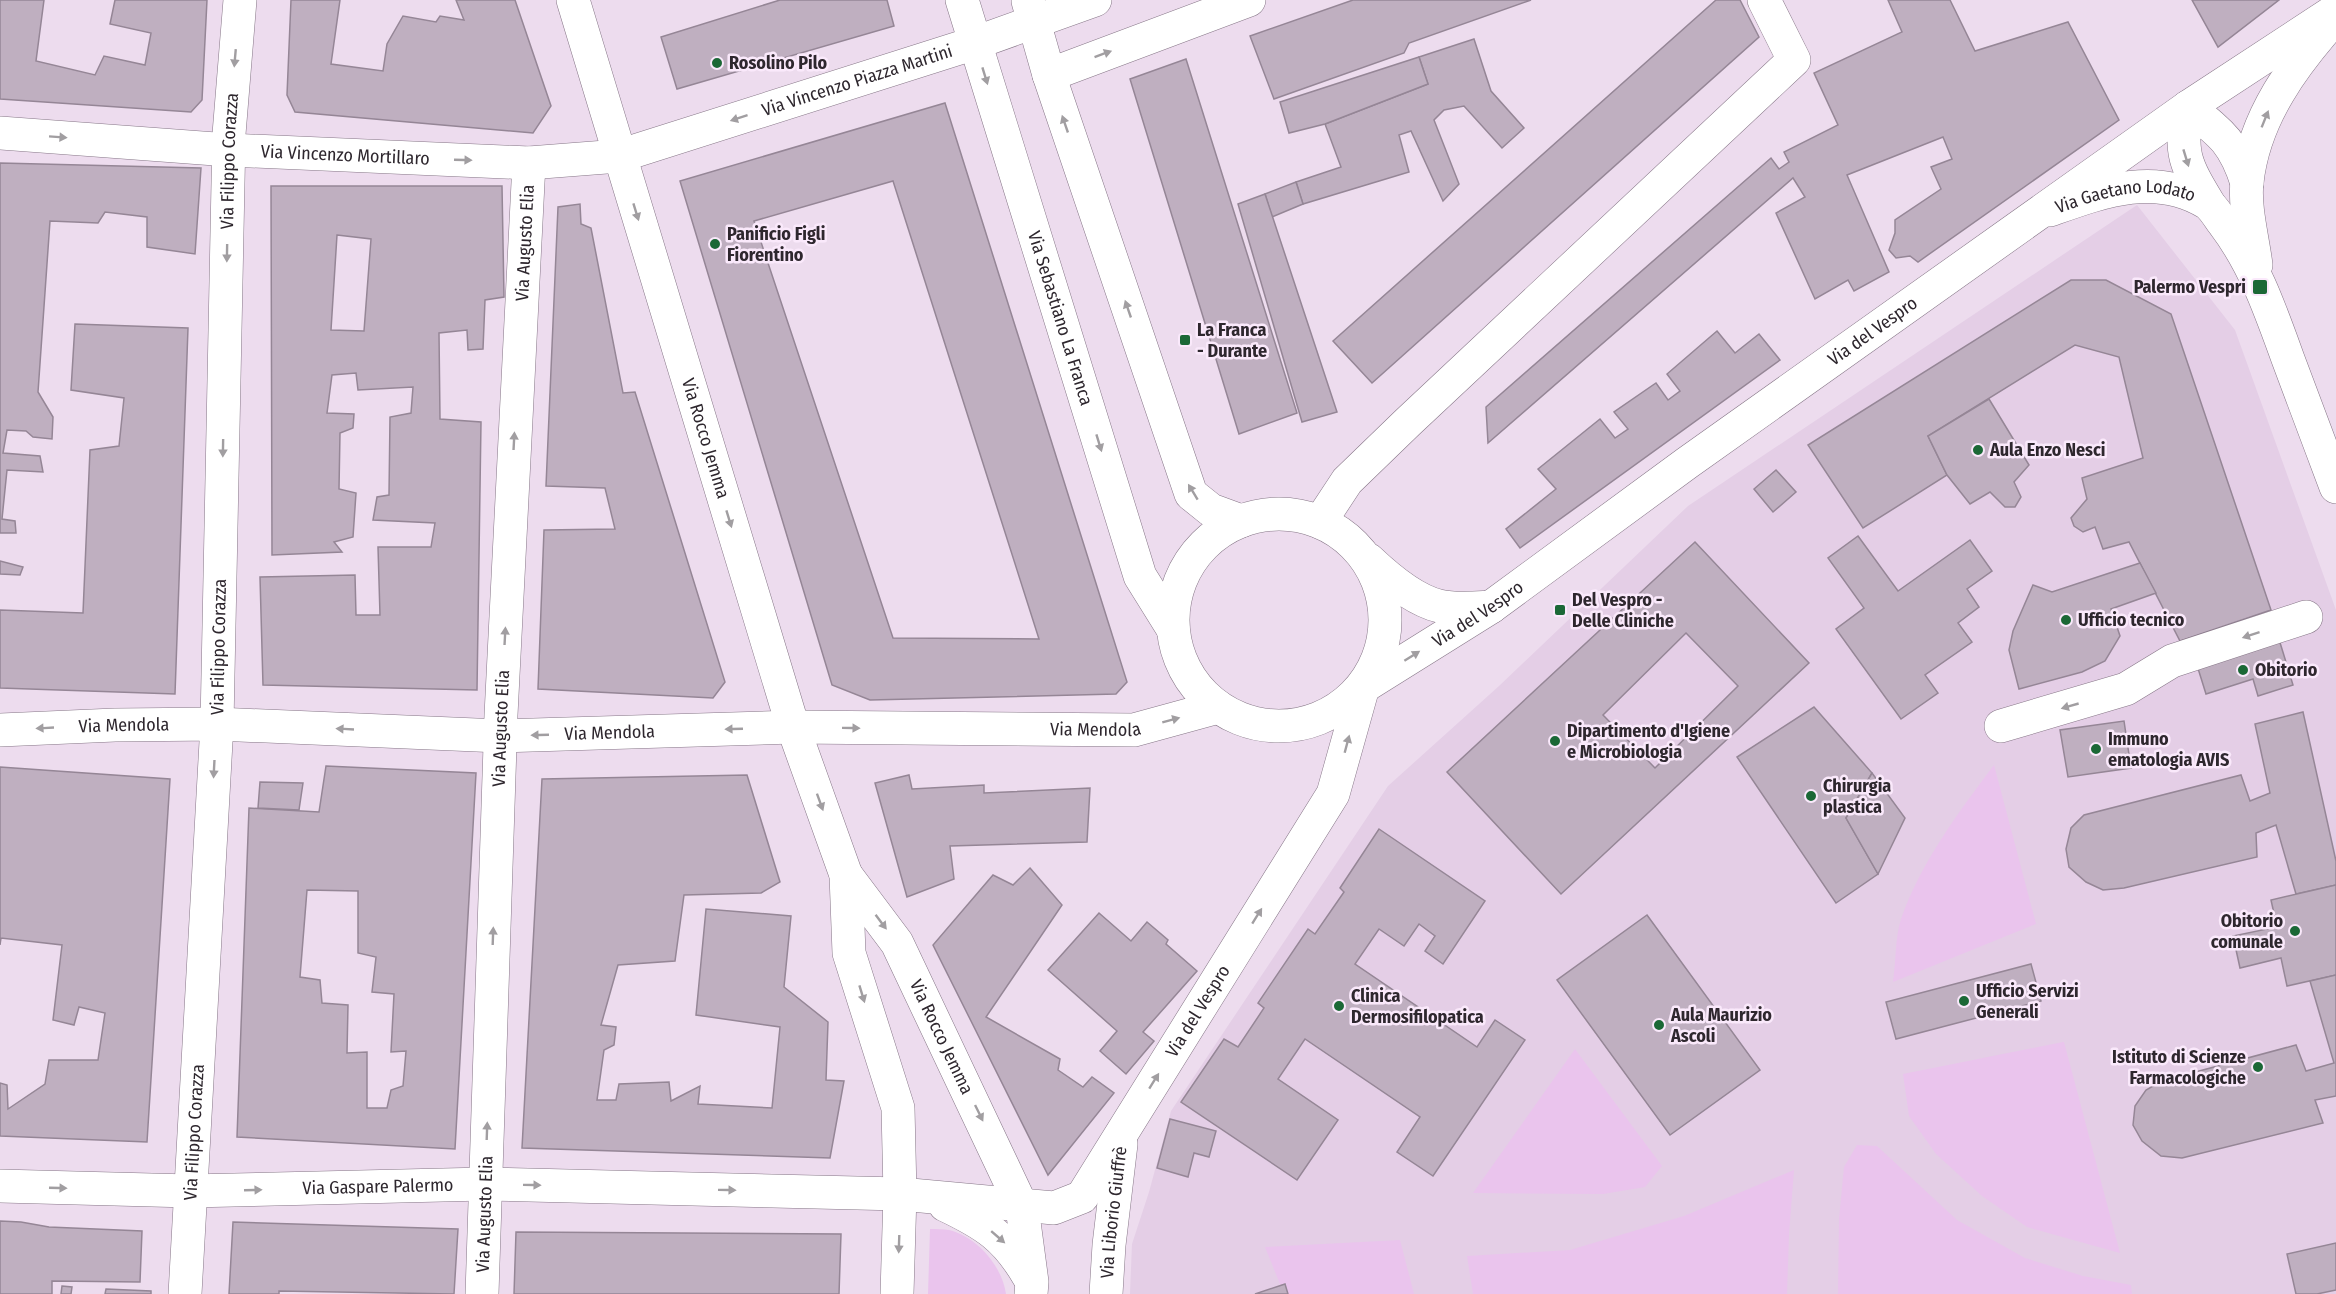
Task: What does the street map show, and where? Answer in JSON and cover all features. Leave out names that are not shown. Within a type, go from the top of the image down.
[{"type":"street","name":"Via Filippo Corazza","points":[[184,1294],[217,724],[229,150],[240,0]]},
{"type":"street","name":"Via Rocco Jemma","points":[[573,0],[793,727],[846,875],[897,943],[1022,1207]]},
{"type":"street","name":"Via Sebastiano La Franca","points":[[962,0],[1140,576],[1173,629]]},
{"type":"street","name":"Via Vincenzo Piazza Martini","points":[[619,156],[975,43],[1030,10],[1095,0]]},
{"type":"street","points":[[1048,75],[1250,0]]},
{"type":"street","points":[[1320,522],[1347,481],[1794,60],[1764,0]]},
{"type":"street","points":[[1030,10],[1048,75],[1191,494],[1211,510],[1241,521]]},
{"type":"street","name":"Via del Vespro","points":[[915,1196],[1054,1208],[1082,1197],[1333,794],[1363,687],[1491,608],[1687,463],[2188,107],[2336,10]]},
{"type":"street","name":"Via Gaetano Lodato","points":[[2247,183],[2254,147],[2277,94],[2311,46],[2336,17]]},
{"type":"street","name":"Via Gaetano Lodato","points":[[2258,279],[2247,183],[2240,161],[2229,143],[2216,129],[2188,107],[2182,146],[2195,181],[2234,237],[2258,279],[2336,487]]},
{"type":"street","name":"Via Vincenzo Mortillaro","points":[[0,133],[229,150],[528,163],[619,156]]},
{"type":"street","name":"Via Augusto Elia","points":[[482,1294],[500,736],[528,163]]},
{"type":"street","name":"Via Gaetano Lodato","points":[[2041,213],[2090,196],[2139,185],[2164,188],[2209,204]]},
{"type":"street","points":[[1364,556],[1380,587],[1384,604],[1384,639],[1379,656],[1363,687],[1332,712],[1314,721],[1294,725],[1275,726],[1255,723],[1236,717],[1218,707],[1204,695],[1187,673],[1176,647],[1173,629],[1173,607],[1179,584],[1189,564],[1203,545],[1221,531],[1241,521],[1280,514],[1301,516],[1320,522],[1344,537],[1391,579],[1424,601],[1439,606],[1464,609],[1491,608]]},
{"type":"street","points":[[2001,726],[2126,689],[2172,661],[2306,617]]},
{"type":"street","name":"Via Mendola","points":[[0,730],[115,725],[217,724],[500,736],[793,727],[1134,730],[1218,707]]},
{"type":"street","name":"Via Rocco Jemma","points":[[846,875],[849,953],[898,1108],[915,1196],[897,1294]]},
{"type":"street","name":"Via Liborio Giuffrè","points":[[1106,1294],[1108,1245],[1122,1130]]},
{"type":"street","name":"Via Gaspare Palermo","points":[[0,1186],[190,1191],[485,1184],[915,1196]]},
{"type":"street","points":[[915,1196],[971,1217],[1000,1237],[1018,1258],[1031,1288]]},
{"type":"street","points":[[1022,1207],[1031,1288]]},
{"type":"shaded area","points":[[2137,205],[2235,330],[2336,610],[2336,1294],[1130,1294],[1132,1244],[1171,1111],[1388,786],[1499,686],[1688,506]]},
{"type":"shaded area","points":[[1994,765],[2036,924],[1893,982],[1899,926],[1909,898],[1942,839]]},
{"type":"shaded area","points":[[2064,1042],[2120,1253],[2027,1227],[1982,1196],[1936,1154],[1909,1116],[1903,1074]]},
{"type":"shaded area","points":[[1575,1049],[1662,1166],[1645,1187],[1603,1194],[1473,1193]]},
{"type":"shaded area","points":[[1857,1145],[1877,1146],[1957,1220],[2025,1258],[2083,1276],[2131,1285],[2132,1294],[1838,1294],[1839,1219],[1844,1167]]},
{"type":"shaded area","points":[[1794,1170],[1787,1294],[1473,1294],[1467,1256],[1570,1250],[1684,1216]]},
{"type":"shaded area","points":[[930,1229],[949,1230],[978,1246],[994,1263],[1004,1283],[1006,1294],[928,1294]]},
{"type":"shaded area","points":[[1400,1240],[1414,1294],[1284,1294],[1265,1247]]},
{"type":"building","points":[[0,0],[44,0],[36,61],[95,75],[104,56],[145,65],[151,33],[110,24],[115,0],[207,0],[202,100],[191,112],[0,99]]},
{"type":"building","points":[[291,0],[340,0],[331,64],[383,71],[387,44],[403,16],[436,22],[440,16],[464,20],[456,0],[515,0],[551,106],[533,133],[295,112],[287,95]]},
{"type":"building","name":"Rosolino Pilo","points":[[780,0],[887,0],[894,26],[677,89],[661,37]]},
{"type":"building","points":[[1353,0],[1531,0],[1409,43],[1404,53],[1274,99],[1250,36]]},
{"type":"building","points":[[1716,0],[1740,0],[1759,37],[1372,383],[1333,341]]},
{"type":"building","points":[[1888,0],[1950,0],[1975,51],[2068,22],[2119,120],[1918,262],[1910,256],[1896,258],[1889,250],[1895,233],[1895,220],[1941,189],[1931,167],[1952,159],[1943,137],[1847,175],[1889,272],[1854,291],[1848,280],[1815,299],[1776,213],[1805,197],[1793,178],[1488,443],[1486,407],[1771,158],[1779,169],[1789,162],[1784,152],[1838,125],[1814,73],[1902,32]]},
{"type":"building","points":[[2192,0],[2279,0],[2218,47]]},
{"type":"building","points":[[1474,39],[1491,91],[1524,128],[1502,148],[1464,106],[1444,110],[1434,120],[1459,184],[1443,201],[1411,131],[1399,135],[1409,172],[1303,204],[1296,182],[1341,167],[1325,124],[1428,84],[1419,57]]},
{"type":"building","points":[[1419,57],[1428,84],[1325,124],[1289,133],[1280,102]]},
{"type":"building","points":[[1186,59],[1297,413],[1239,434],[1130,79]]},
{"type":"building","points":[[945,103],[1127,682],[1116,694],[870,700],[832,685],[680,181]],"holes":[[[893,181],[1039,639],[893,638],[754,221]]]},
{"type":"building","points":[[0,163],[201,168],[195,254],[147,247],[147,217],[105,212],[98,223],[50,221],[38,392],[53,417],[52,439],[33,437],[26,431],[7,430],[3,453],[40,456],[43,472],[7,470],[2,519],[15,521],[16,533],[0,533]]},
{"type":"building","points":[[1296,182],[1303,204],[1272,217],[1265,194]]},
{"type":"building","points":[[271,186],[502,186],[504,297],[485,300],[483,349],[468,350],[467,330],[439,333],[440,419],[481,422],[477,690],[263,685],[260,577],[355,575],[356,615],[380,615],[378,547],[431,547],[435,523],[373,520],[377,497],[389,495],[390,417],[411,413],[413,387],[358,390],[356,373],[332,375],[327,413],[354,414],[353,428],[340,433],[339,489],[356,493],[353,537],[334,542],[342,552],[272,555]],"holes":[[[337,235],[371,239],[364,331],[331,330]]]},
{"type":"building","points":[[1265,194],[1337,412],[1302,422],[1238,204]]},
{"type":"building","points":[[580,204],[581,224],[591,228],[623,393],[635,392],[725,682],[713,698],[538,689],[544,530],[615,529],[605,488],[546,486],[558,207]]},
{"type":"building","points":[[2071,280],[2106,280],[2171,314],[2271,610],[2180,641],[2129,542],[2103,549],[2095,527],[2083,532],[2074,526],[2071,518],[2087,499],[2082,478],[2143,458],[2119,357],[2075,345],[1928,436],[1947,475],[1863,528],[1808,445]]},
{"type":"building","points":[[75,324],[188,328],[175,694],[0,688],[0,610],[83,613],[90,450],[119,446],[124,398],[71,390]]},
{"type":"building","points":[[1717,331],[1735,353],[1759,334],[1780,360],[1520,548],[1506,529],[1556,489],[1538,469],[1600,419],[1615,438],[1628,429],[1614,412],[1656,383],[1668,400],[1680,391],[1667,374]]},
{"type":"building","name":"Aula Enzo Nesci","points":[[1989,399],[2029,465],[2014,482],[2021,497],[2015,507],[2005,507],[1990,492],[1970,504],[1947,475],[1928,436]]},
{"type":"building","points":[[1776,470],[1796,492],[1773,512],[1754,489]]},
{"type":"building","points":[[1858,536],[1898,591],[1970,540],[1992,571],[1967,589],[1979,607],[1958,623],[1972,642],[1925,675],[1938,693],[1901,719],[1836,629],[1864,608],[1828,558]]},
{"type":"building","name":"Dipartimento d'Igiene e Microbiologia","points":[[1695,542],[1809,663],[1561,894],[1447,772]],"holes":[[[1686,633],[1738,686],[1655,768],[1603,715]]]},
{"type":"building","points":[[0,561],[23,567],[20,575],[0,574]]},
{"type":"building","name":"Ufficio tecnico","points":[[2140,563],[2156,593],[2111,609],[2120,636],[2105,661],[2082,672],[2019,689],[2009,650],[2013,631],[2033,585],[2052,592]]},
{"type":"building","name":"Obitorio","points":[[2278,636],[2293,685],[2258,696],[2253,679],[2206,694],[2196,662]]},
{"type":"building","name":"Chirurgia plastica","points":[[1814,707],[1872,773],[1846,818],[1878,874],[1836,903],[1737,757]]},
{"type":"building","points":[[2303,712],[2336,861],[2336,885],[2296,894],[2276,825],[2256,833],[2257,857],[2124,888],[2103,890],[2086,882],[2069,867],[2066,849],[2071,828],[2084,815],[2241,775],[2250,801],[2270,793],[2255,724]]},
{"type":"building","name":"Immuno ematologia AVIS","points":[[2124,721],[2131,768],[2068,777],[2060,730]]},
{"type":"building","points":[[326,766],[476,773],[455,1149],[237,1137],[249,808],[319,812]],"holes":[[[307,890],[358,891],[358,953],[376,957],[372,992],[394,994],[391,1052],[406,1051],[403,1086],[391,1090],[387,1108],[367,1108],[367,1052],[347,1053],[348,1005],[322,1003],[320,980],[300,977]]]},
{"type":"building","points":[[0,767],[170,779],[147,1142],[0,1136],[0,1083],[7,1085],[8,1109],[45,1084],[49,1060],[98,1060],[105,1013],[79,1007],[74,1025],[53,1020],[62,945],[1,938],[0,945]]},
{"type":"building","points":[[1872,773],[1905,818],[1878,874],[1846,818]]},
{"type":"building","points":[[747,775],[780,882],[761,893],[684,895],[675,961],[618,965],[601,1025],[616,1027],[614,1045],[604,1050],[597,1100],[616,1100],[619,1084],[669,1082],[671,1101],[700,1086],[698,1104],[772,1108],[780,1027],[696,1015],[706,909],[791,916],[784,987],[828,1022],[826,1080],[844,1081],[830,1158],[522,1148],[542,779]]},
{"type":"building","points":[[909,775],[912,789],[984,785],[984,793],[1090,788],[1087,842],[950,846],[954,879],[907,897],[875,783]]},
{"type":"building","points":[[260,782],[303,783],[299,810],[258,808]]},
{"type":"building","name":"Clinica Dermosifilopatica","points":[[1379,829],[1485,901],[1443,964],[1425,951],[1435,936],[1419,924],[1404,946],[1379,929],[1355,964],[1477,1047],[1495,1020],[1525,1040],[1433,1176],[1397,1152],[1420,1117],[1305,1039],[1278,1079],[1338,1120],[1297,1180],[1181,1102],[1224,1039],[1238,1047],[1264,1008],[1258,1003],[1308,929],[1315,934],[1344,892],[1340,888]]},
{"type":"building","points":[[1030,868],[1062,905],[986,1017],[1060,1059],[1058,1070],[1083,1087],[1092,1077],[1114,1093],[1048,1175],[933,945],[993,875],[1013,885]]},
{"type":"building","name":"Obitorio comunale","points":[[2336,885],[2336,975],[2287,986],[2281,958],[2240,968],[2233,936],[2277,927],[2271,900]]},
{"type":"building","points":[[1099,913],[1131,941],[1147,922],[1168,940],[1166,944],[1197,971],[1143,1032],[1154,1041],[1126,1074],[1100,1051],[1117,1031],[1048,970]]},
{"type":"building","name":"Aula Maurizio Ascoli","points":[[1647,915],[1760,1070],[1670,1135],[1557,980]]},
{"type":"building","name":"Ufficio Servizi Generali","points":[[2031,964],[2041,1001],[1896,1039],[1886,1002]]},
{"type":"building","name":"Istituto di Scienze Farmacologiche","points":[[2336,975],[2336,1096],[2315,1100],[2323,1123],[2182,1158],[2161,1156],[2142,1141],[2133,1125],[2135,1106],[2146,1090],[2162,1081],[2296,1045],[2306,1071],[2334,1063],[2310,981]]},
{"type":"building","points":[[1170,1119],[1216,1131],[1209,1157],[1194,1153],[1188,1177],[1157,1168]]},
{"type":"building","points":[[0,1221],[49,1227],[142,1231],[140,1282],[52,1281],[52,1294],[0,1294]]},
{"type":"building","points":[[233,1222],[458,1229],[454,1294],[279,1291],[279,1294],[229,1294]]},
{"type":"building","points":[[516,1232],[841,1234],[839,1294],[514,1294]]},
{"type":"building","points":[[2336,1243],[2336,1290],[2317,1294],[2296,1294],[2287,1254]]},
{"type":"building","points":[[1285,1284],[1288,1294],[1255,1294]]},
{"type":"building","points":[[62,1286],[72,1287],[71,1294],[61,1294]]},
{"type":"building","points":[[106,1289],[151,1291],[151,1294],[105,1294]]},
{"type":"place","name":"Rosolino Pilo","points":[[717,63]]},
{"type":"place","name":"Panificio Figli Fiorentino","points":[[715,244]]},
{"type":"place","name":"Palermo Vespri","points":[[2260,287]]},
{"type":"place","name":"La Franca - Durante","points":[[1185,340]]},
{"type":"place","name":"Aula Enzo Nesci","points":[[1978,450]]},
{"type":"place","name":"Del Vespro - Delle Cliniche","points":[[1560,610]]},
{"type":"place","name":"Ufficio tecnico","points":[[2066,620]]},
{"type":"place","name":"Obitorio","points":[[2243,670]]},
{"type":"place","name":"Dipartimento d'Igiene e Microbiologia","points":[[1555,741]]},
{"type":"place","name":"Immuno ematologia AVIS","points":[[2096,749]]},
{"type":"place","name":"Chirurgia plastica","points":[[1811,796]]},
{"type":"place","name":"Obitorio comunale","points":[[2295,931]]},
{"type":"place","name":"Ufficio Servizi Generali","points":[[1964,1001]]},
{"type":"place","name":"Clinica Dermosifilopatica","points":[[1339,1006]]},
{"type":"place","name":"Aula Maurizio Ascoli","points":[[1659,1025]]},
{"type":"place","name":"Istituto di Scienze Farmacologiche","points":[[2258,1067]]}]
